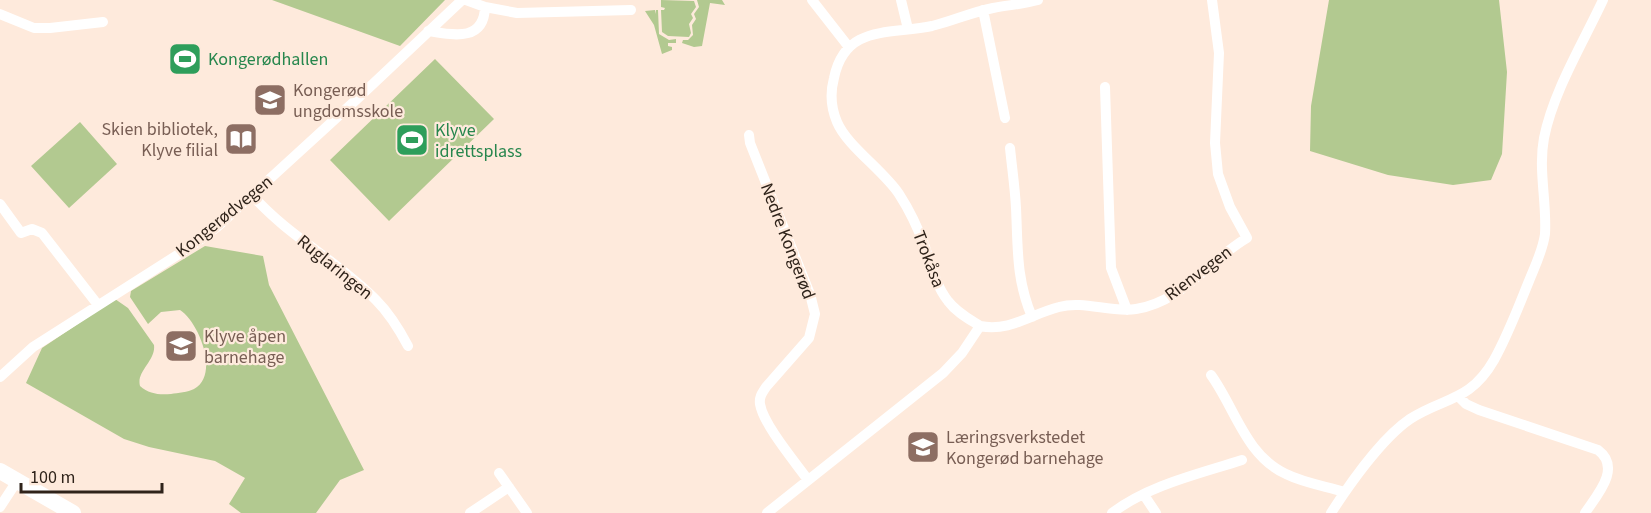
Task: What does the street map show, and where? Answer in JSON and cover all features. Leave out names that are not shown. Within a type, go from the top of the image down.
[{"type":"main road","points":[[0,471],[72,513]]},
{"type":"street","name":"Kongerødvegen","points":[[0,377],[33,347],[193,245],[252,195],[462,0]]},
{"type":"street","points":[[466,0],[485,7],[517,13],[631,10]]},
{"type":"street","points":[[812,0],[848,46],[870,35],[936,25],[995,4],[1038,0]]},
{"type":"street","points":[[902,0],[908,29]]},
{"type":"street","name":"Rienvegen","points":[[980,326],[1004,327],[1057,307],[1074,304],[1127,310],[1149,306],[1180,290],[1220,256],[1247,238],[1230,207],[1218,174],[1215,143],[1219,53],[1212,0]]},
{"type":"street","points":[[1331,513],[1345,492],[1398,429],[1411,419],[1459,397],[1478,382],[1493,361],[1510,329],[1545,235],[1541,165],[1551,111],[1603,0]]},
{"type":"street","points":[[428,31],[457,34],[475,31],[484,22],[485,7]]},
{"type":"street","points":[[983,10],[1005,118]]},
{"type":"street","points":[[0,14],[34,28],[103,22]]},
{"type":"street","name":"Trokåsa","points":[[848,46],[834,74],[831,88],[833,113],[837,125],[885,175],[907,206],[948,302],[962,315],[980,326]]},
{"type":"street","points":[[1105,87],[1111,268],[1127,310]]},
{"type":"street","name":"Nedre Kongerød","points":[[749,135],[750,143],[810,294],[815,314],[809,338],[760,395],[760,403],[770,425],[808,480]]},
{"type":"street","points":[[1010,148],[1015,192],[1017,258],[1020,281],[1032,317]]},
{"type":"street","name":"Ruglaringen","points":[[252,195],[283,225],[366,290],[390,315],[408,346]]},
{"type":"street","points":[[0,204],[21,233],[32,229],[42,233],[98,305]]},
{"type":"street","points":[[767,513],[943,373],[962,353],[980,326]]},
{"type":"street","points":[[1211,375],[1258,454],[1271,465],[1293,477],[1345,492]]},
{"type":"street","points":[[1459,397],[1466,404],[1479,410],[1604,454],[1608,473],[1603,486],[1585,513]]},
{"type":"street","points":[[1112,513],[1144,495],[1242,460]]},
{"type":"street","points":[[499,473],[527,513]]},
{"type":"street","points":[[0,507],[17,481]]},
{"type":"street","points":[[470,513],[509,488]]},
{"type":"street","points":[[1144,495],[1156,513]]},
{"type":"green space","points":[[272,0],[445,0],[400,46]]},
{"type":"green space","points":[[661,0],[694,1],[696,7],[691,14],[693,18],[689,24],[691,33],[689,37],[668,36],[662,32],[661,10],[665,8],[661,7]]},
{"type":"green space","points":[[697,0],[722,0],[725,5],[710,3],[702,46],[694,47],[682,43],[683,40],[688,40],[693,35],[692,25],[696,19],[694,14],[699,7]]},
{"type":"green space","points":[[1329,0],[1499,0],[1507,72],[1502,154],[1491,180],[1453,185],[1388,175],[1310,151],[1311,106]]},
{"type":"green space","points":[[655,10],[656,14],[658,10],[659,34],[669,40],[676,39],[676,43],[668,43],[672,50],[662,54],[654,25],[645,11]]},
{"type":"green space","name":"Klyve idrettsplass","points":[[435,59],[494,119],[389,221],[330,160]]},
{"type":"green space","points":[[80,122],[117,164],[69,208],[31,166]]},
{"type":"green space","points":[[205,246],[263,256],[269,285],[364,470],[340,480],[316,513],[241,513],[229,504],[245,478],[215,461],[149,447],[124,439],[26,383],[42,348],[115,299],[128,308],[154,345],[152,356],[141,376],[140,386],[151,392],[162,394],[194,389],[202,382],[206,361],[200,337],[194,325],[180,310],[161,312],[148,324],[130,297],[131,291]]},
{"type":"place","name":"Kongerødhallen","points":[[185,59]]},
{"type":"place","name":"Kongerød ungdomsskole","points":[[270,100]]},
{"type":"place","name":"Skien bibliotek, Klyve filial","points":[[241,139]]},
{"type":"place","name":"Klyve idrettsplass","points":[[412,140]]},
{"type":"place","name":"Klyve åpen barnehage","points":[[181,346]]},
{"type":"place","name":"Læringsverkstedet Kongerød barnehage","points":[[923,447]]}]
